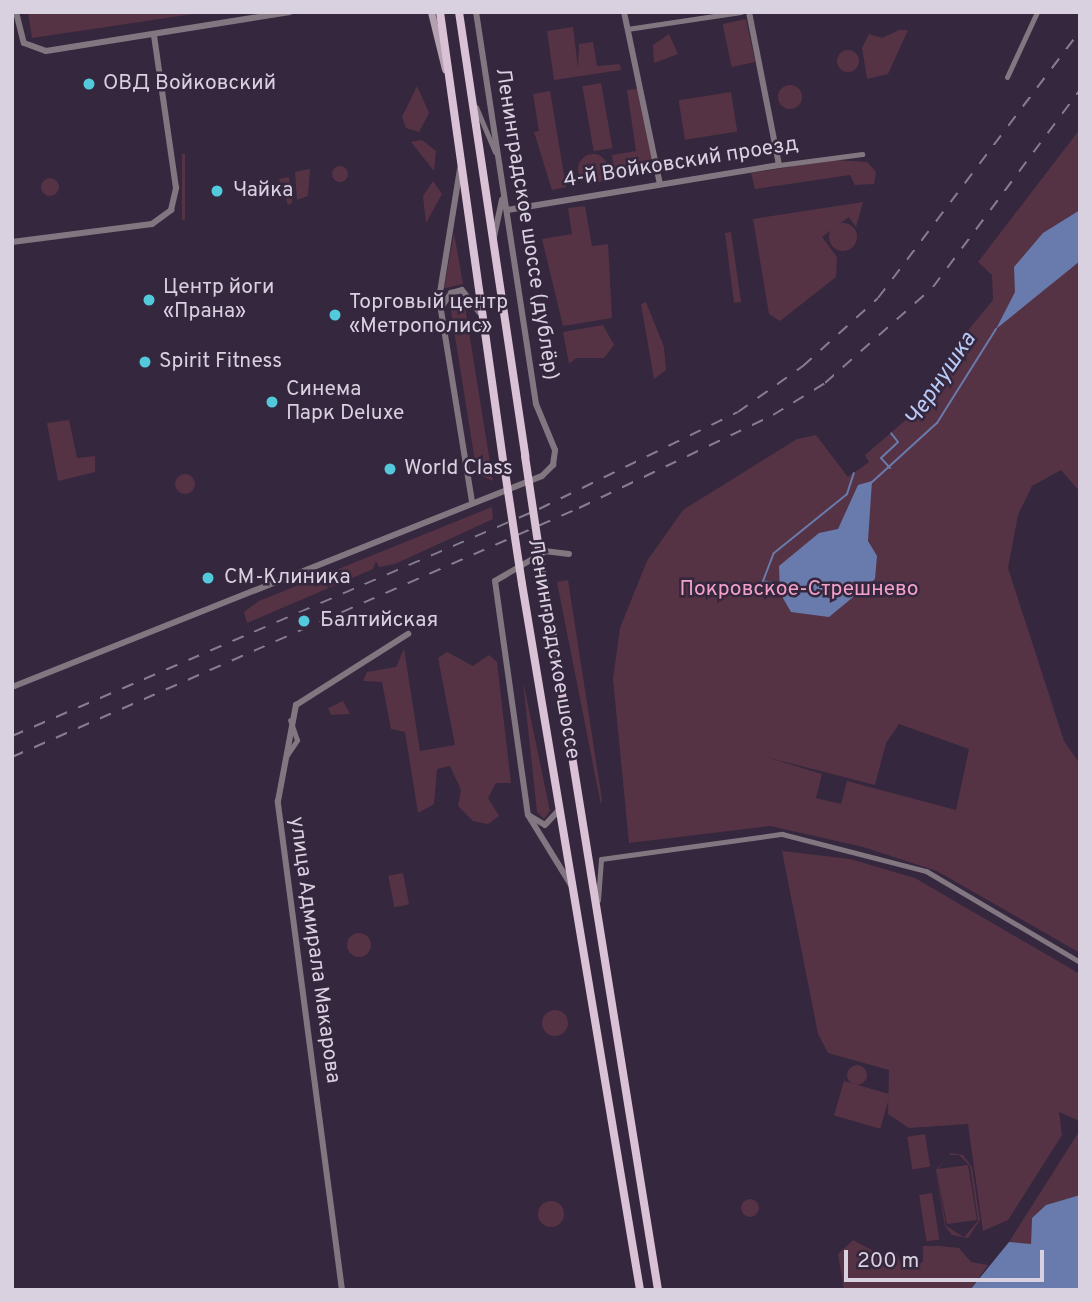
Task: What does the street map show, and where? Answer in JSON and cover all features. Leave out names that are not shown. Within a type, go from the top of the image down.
[{"type":"main road","points":[[431,12],[451,90]]},
{"type":"main road","name":"Ленинградское шоссе","points":[[440,12],[479,312],[522,584],[578,898],[640,1290]]},
{"type":"main road","name":"Ленинградское шоссе","points":[[458,12],[491,253],[598,904],[658,1290]]},
{"type":"street","points":[[16,12],[24,43],[46,51],[154,36],[290,12]]},
{"type":"street","name":"Ленинградское шоссе (дублёр)","points":[[472,502],[547,474],[556,455],[536,404],[475,12]]},
{"type":"street","points":[[624,12],[634,74],[645,90],[660,184]]},
{"type":"street","points":[[627,29],[741,12]]},
{"type":"street","points":[[750,12],[779,165]]},
{"type":"street","points":[[1007,77],[1037,12]]},
{"type":"street","points":[[12,242],[152,224],[171,210],[176,188],[154,36]]},
{"type":"street","points":[[471,96],[499,162]]},
{"type":"street","name":"4-й Войковский проезд","points":[[507,210],[862,154]]},
{"type":"street","points":[[12,687],[472,502],[440,284],[460,160]]},
{"type":"street","points":[[491,253],[503,187]]},
{"type":"street","points":[[497,226],[509,225]]},
{"type":"street","points":[[442,306],[451,293],[462,290],[479,312]]},
{"type":"street","points":[[569,554],[546,551],[495,580],[528,815],[578,898]]},
{"type":"street","name":"улица Адмирала Макарова","points":[[342,1290],[277,828],[284,757],[290,720],[309,695],[408,634]]},
{"type":"street","points":[[528,815],[550,824],[560,792]]},
{"type":"street","points":[[598,904],[601,859],[746,835],[818,841],[935,875],[1080,962]]},
{"type":"green space","points":[[28,12],[207,12],[32,38]]},
{"type":"green space","points":[[746,19],[755,62],[732,67],[723,24]]},
{"type":"green space","points":[[573,27],[578,68],[579,44],[593,42],[597,66],[620,64],[621,70],[554,80],[547,31]]},
{"type":"green space","points":[[899,30],[908,30],[888,74],[867,79],[862,48],[869,34],[882,38]]},
{"type":"green space","points":[[669,34],[678,54],[654,63],[653,45]]},
{"type":"green space","points":[[848,50],[856,53],[859,61],[856,69],[848,72],[840,69],[837,61],[840,53]]},
{"type":"green space","points":[[601,83],[612,148],[594,151],[582,86]]},
{"type":"green space","points":[[790,85],[799,88],[802,97],[799,106],[790,109],[781,106],[778,97],[781,88]]},
{"type":"green space","points":[[417,86],[429,113],[419,132],[406,128],[402,117]]},
{"type":"green space","points":[[641,88],[654,171],[615,177],[612,155],[636,151],[627,90]]},
{"type":"green space","points":[[550,91],[566,187],[552,190],[534,132],[539,131],[533,94]]},
{"type":"green space","points":[[731,92],[737,132],[685,140],[679,100]]},
{"type":"green space","name":"Покровское-Стрешнево","points":[[1080,129],[1080,492],[1061,470],[1032,486],[1018,515],[1008,568],[1064,741],[1080,764],[1080,953],[937,871],[863,847],[770,826],[629,843],[613,679],[620,628],[647,561],[683,510],[797,439],[816,435],[848,477],[869,462],[865,455],[936,394],[951,351],[993,300],[992,275],[978,262]],"holes":[[[899,724],[969,749],[956,810],[847,781],[841,804],[816,798],[822,774],[766,757],[875,785],[886,743]]]},
{"type":"green space","points":[[422,140],[436,151],[434,171],[411,142]]},
{"type":"green space","points":[[182,154],[185,154],[185,220],[182,220]]},
{"type":"green space","points":[[593,154],[599,155],[607,163],[607,175],[599,183],[593,184],[587,183],[579,175],[578,169],[579,163],[587,155]]},
{"type":"green space","points":[[834,160],[867,162],[876,172],[874,184],[855,185],[850,175],[755,189],[751,173]]},
{"type":"green space","points":[[340,166],[346,168],[346,180],[340,182],[334,180],[332,174],[334,168]]},
{"type":"green space","points":[[310,169],[308,196],[297,200],[295,172]]},
{"type":"green space","points":[[289,177],[292,203],[288,205],[279,179]]},
{"type":"green space","points":[[46,178],[54,178],[59,187],[57,194],[46,196],[41,191],[41,183]]},
{"type":"green space","points":[[433,181],[442,194],[426,223],[423,196]]},
{"type":"green space","points":[[863,202],[856,227],[849,217],[822,237],[837,257],[836,277],[780,321],[769,314],[753,219]]},
{"type":"green space","points":[[585,206],[592,246],[608,244],[612,318],[563,326],[542,239],[572,234],[568,208]]},
{"type":"green space","points":[[843,223],[853,227],[857,237],[853,247],[843,251],[833,247],[829,237],[833,227]]},
{"type":"green space","points":[[731,232],[741,302],[734,303],[725,233]]},
{"type":"green space","points":[[454,233],[463,284],[444,288]]},
{"type":"green space","points":[[459,295],[464,301],[493,481],[477,474],[450,305]]},
{"type":"green space","points":[[646,302],[664,347],[666,370],[654,379],[641,304]]},
{"type":"green space","points":[[603,325],[614,345],[604,358],[576,358],[569,364],[563,332]]},
{"type":"green space","points":[[69,420],[77,458],[95,456],[95,472],[58,481],[47,423]]},
{"type":"green space","points":[[185,474],[192,477],[195,484],[192,491],[185,494],[178,491],[175,484],[178,477]]},
{"type":"green space","points":[[492,507],[493,519],[395,564],[379,567],[376,561],[373,569],[247,623],[244,612],[259,601]]},
{"type":"green space","points":[[568,580],[602,800],[601,805],[557,582]]},
{"type":"green space","points":[[404,649],[420,751],[455,745],[438,658],[447,652],[473,666],[489,655],[497,662],[511,783],[496,783],[488,798],[499,816],[488,824],[473,821],[458,806],[461,790],[450,766],[437,769],[434,804],[418,813],[405,732],[391,729],[382,682],[363,681],[367,672],[396,667]]},
{"type":"green space","points":[[523,681],[550,811],[544,819],[537,812]]},
{"type":"green space","points":[[343,701],[350,714],[331,715],[328,708]]},
{"type":"green space","points":[[782,851],[850,859],[915,878],[1080,974],[1080,1121],[1059,1112],[1062,1135],[1008,1220],[983,1231],[968,1124],[909,1128],[888,1114],[889,1070],[828,1053],[818,1034]]},
{"type":"green space","points":[[403,873],[409,904],[394,907],[388,876]]},
{"type":"green space","points":[[359,933],[367,937],[371,945],[367,953],[359,957],[351,953],[347,945],[351,937]]},
{"type":"green space","points":[[555,1010],[564,1014],[568,1023],[564,1032],[555,1036],[546,1032],[542,1023],[546,1014]]},
{"type":"green space","points":[[857,1065],[864,1068],[867,1075],[864,1082],[857,1085],[850,1082],[847,1075],[850,1068]]},
{"type":"green space","points":[[844,1081],[890,1094],[880,1129],[834,1116]]},
{"type":"green space","points":[[1080,1130],[1080,1195],[1046,1205],[1032,1218],[1031,1245],[1009,1242]]},
{"type":"green space","points":[[925,1134],[930,1167],[912,1169],[907,1137]]},
{"type":"green space","points":[[951,1153],[963,1155],[972,1167],[980,1220],[968,1238],[952,1235],[945,1226],[936,1170],[947,1157],[938,1169],[968,1165],[977,1220],[947,1224],[937,1172],[946,1226],[964,1237],[978,1221],[970,1166],[959,1155],[949,1155]]},
{"type":"green space","points":[[932,1193],[939,1239],[927,1241],[919,1195]]},
{"type":"green space","points":[[750,1199],[756,1202],[759,1208],[756,1214],[750,1217],[744,1214],[741,1208],[744,1202]]},
{"type":"green space","points":[[551,1201],[560,1205],[564,1214],[560,1223],[551,1227],[542,1223],[538,1214],[542,1205]]},
{"type":"green space","points":[[853,1240],[883,1256],[897,1253],[903,1269],[923,1262],[923,1246],[959,1248],[971,1262],[988,1265],[970,1290],[844,1290],[838,1254]]},
{"type":"water","points":[[1080,210],[1080,261],[996,329],[1015,292],[1014,267],[1043,233]]},
{"type":"water","points":[[872,481],[868,541],[877,556],[875,579],[829,617],[791,612],[780,593],[779,566],[819,533],[838,529],[858,485]],"holes":[[[832,583],[841,587],[833,600],[825,596]]]},
{"type":"water","points":[[1080,1195],[1080,1290],[970,1290],[1009,1242],[1031,1244],[1032,1218],[1046,1205]]},
{"type":"waterway","name":"Чернушка","points":[[871,483],[937,423],[996,329]]},
{"type":"waterway","points":[[890,468],[881,458],[898,442],[891,433]]},
{"type":"waterway","points":[[778,584],[763,581],[774,553],[847,494],[854,473]]},
{"type":"railway","points":[[12,736],[539,509],[738,412],[803,366],[878,298],[1080,31]]},
{"type":"railway","points":[[12,757],[579,508],[773,415],[825,383],[933,287],[1080,90]]},
{"type":"place","name":"ОВД Войковский","points":[[89,84]]},
{"type":"place","name":"Чайка","points":[[217,191]]},
{"type":"place","name":"Центр йоги «Прана»","points":[[149,300]]},
{"type":"place","name":"Торговый центр «Метрополис»","points":[[335,315]]},
{"type":"place","name":"Spirit Fitness","points":[[145,362]]},
{"type":"place","name":"Синема Парк Deluxe","points":[[272,402]]},
{"type":"place","name":"World Class","points":[[390,469]]},
{"type":"place","name":"СМ-Клиника","points":[[208,578]]},
{"type":"place","name":"Балтийская","points":[[304,621]]}]
